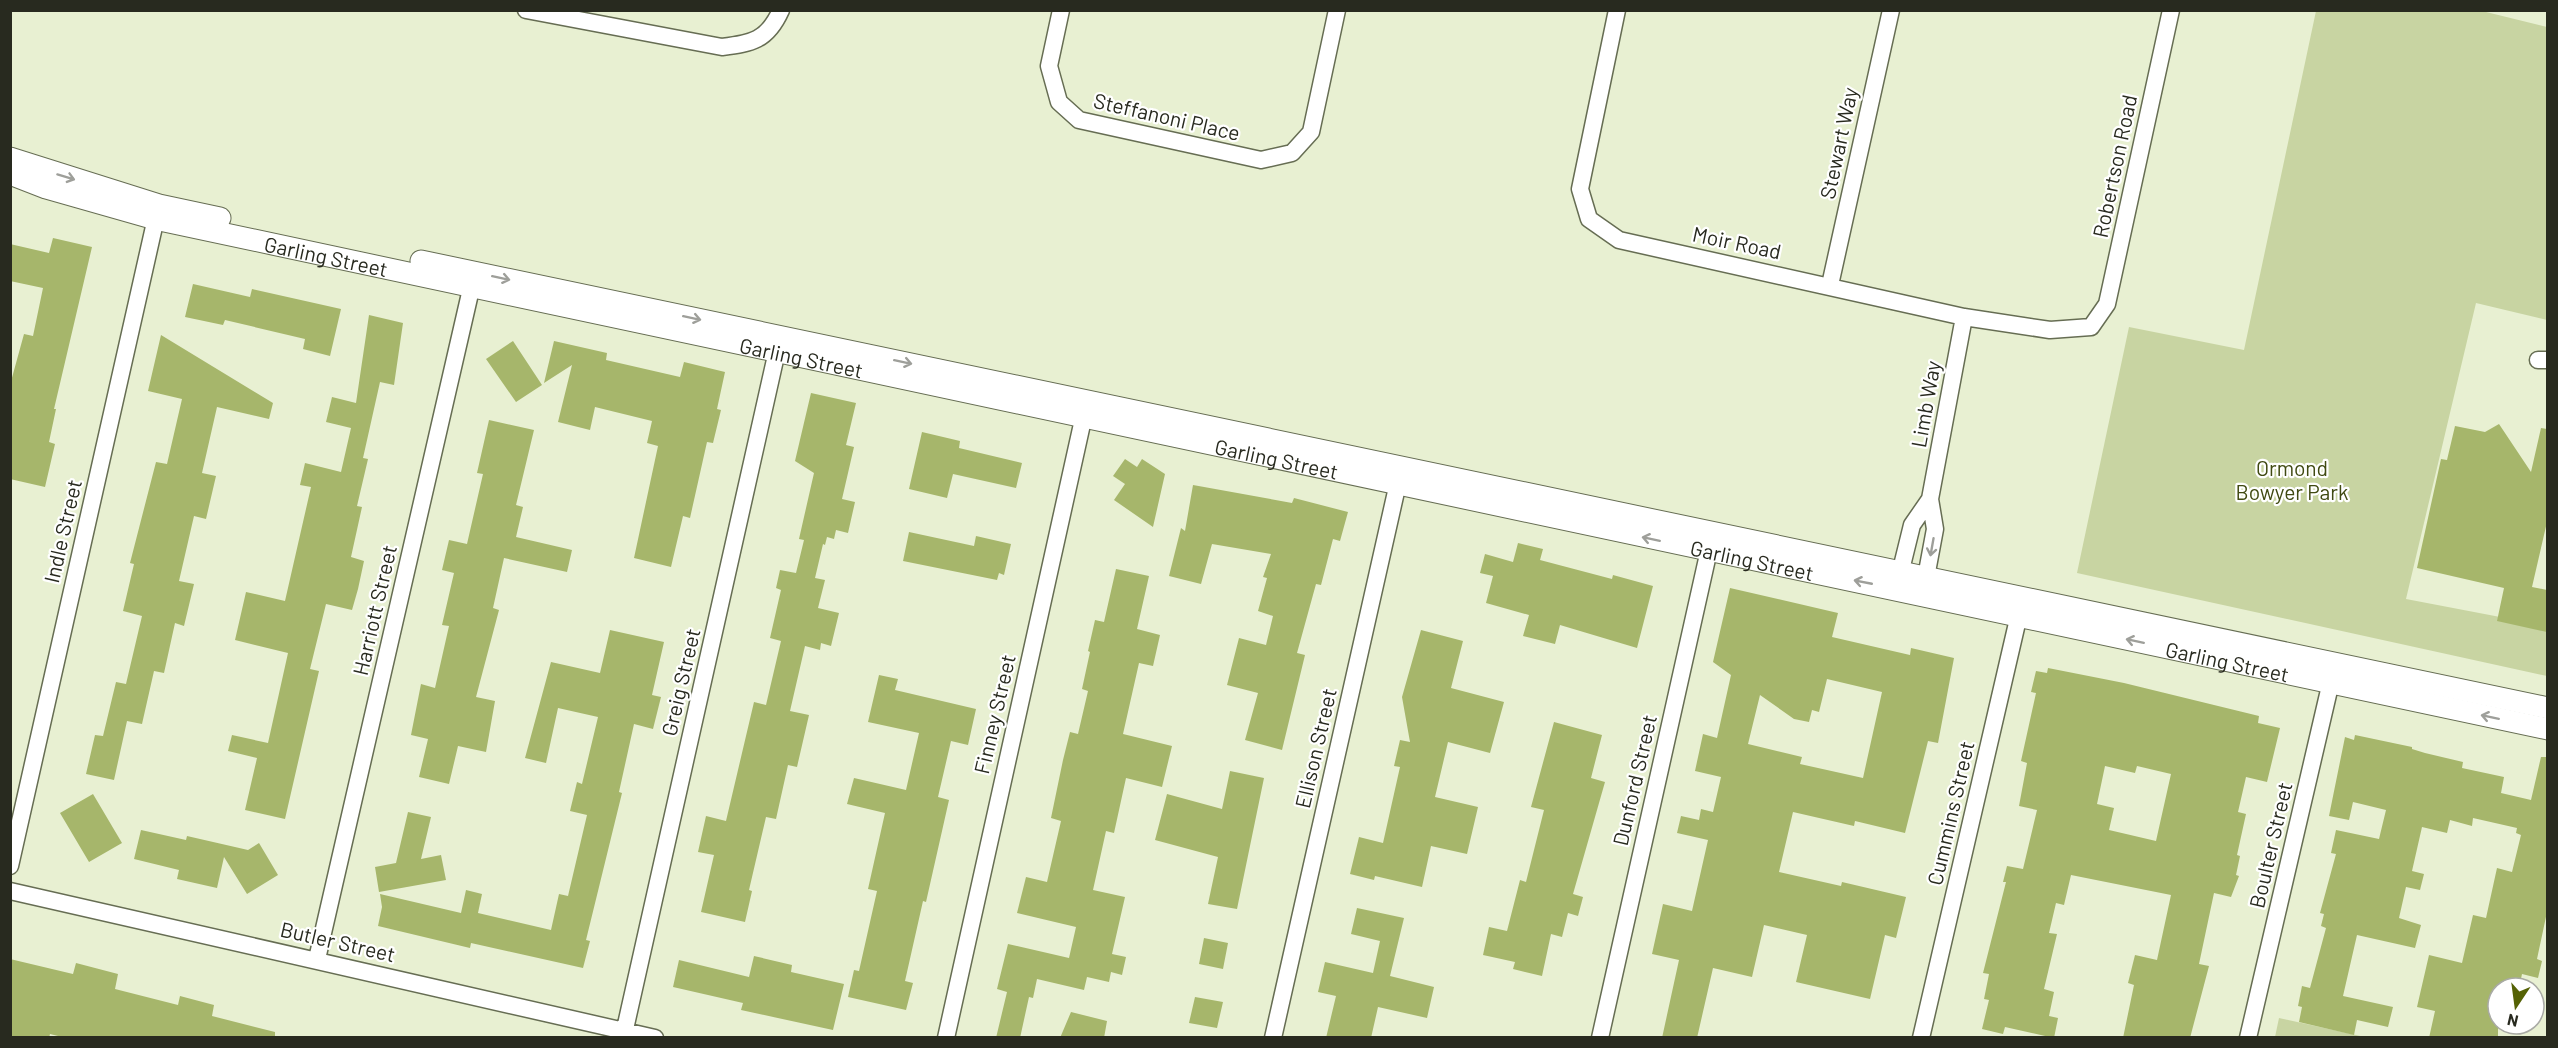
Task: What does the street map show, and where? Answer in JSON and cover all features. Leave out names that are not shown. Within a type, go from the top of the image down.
[{"type":"street","points":[[526,10],[722,47],[754,43],[774,25],[781,10]]},
{"type":"street","name":"Steffanoni Place","points":[[1061,10],[1049,66],[1059,102],[1079,120],[1261,160],[1292,153],[1311,132],[1337,10]]},
{"type":"street","name":"Moir Road","points":[[1617,10],[1580,189],[1589,219],[1619,240],[1830,285],[1964,317],[2050,330],[2091,327]]},
{"type":"street","name":"Stewart Way","points":[[1830,285],[1891,10]]},
{"type":"street","name":"Robertson Road","points":[[2091,327],[2107,304],[2171,10]]},
{"type":"street","name":"Garling Street","points":[[10,158],[157,212]]},
{"type":"street","name":"Garling Street","points":[[10,174],[46,188],[157,212],[1710,542],[1899,580],[2333,674],[2547,729]]},
{"type":"street","name":"Indle Street","points":[[10,866],[157,212]]},
{"type":"street","name":"Harriott Street","points":[[317,959],[473,280]]},
{"type":"street","name":"Limb Way","points":[[1924,586],[1935,529],[1930,499],[1964,317]]},
{"type":"street","name":"Greig Street","points":[[624,1034],[779,344]]},
{"type":"street","name":"Finney Street","points":[[946,1038],[1085,409]]},
{"type":"street","name":"Ellison Street","points":[[1273,1038],[1400,476]]},
{"type":"street","name":"Limb Way","points":[[1899,580],[1912,525],[1930,499]]},
{"type":"street","name":"Dunford Street","points":[[1600,1038],[1710,542]]},
{"type":"street","name":"Cummins Street","points":[[1921,1038],[2020,607]]},
{"type":"street","name":"Garling Street","points":[[2333,674],[2547,708]]},
{"type":"street","name":"Boulter Street","points":[[2248,1038],[2333,674]]},
{"type":"street","name":"Butler Street","points":[[10,891],[317,959],[624,1034],[655,1038]]},
{"type":"green space","name":"Ormond Bowyer Park","points":[[2316,11],[2482,11],[2547,27],[2547,320],[2476,303],[2406,599],[2547,626],[2547,676],[2077,573],[2129,327],[2244,350]]},
{"type":"green space","points":[[2279,1018],[2365,1037],[2275,1037]]},
{"type":"building","points":[[53,238],[92,247],[54,409],[56,409],[49,442],[55,444],[45,487],[10,479],[10,385],[24,334],[33,336],[43,288],[10,281],[10,244],[49,253]]},
{"type":"building","points":[[193,284],[250,297],[252,289],[341,309],[330,356],[303,349],[305,339],[225,320],[223,325],[185,317]]},
{"type":"building","points":[[369,315],[403,323],[394,385],[380,382],[363,458],[368,459],[357,506],[362,507],[351,557],[364,561],[358,589],[352,610],[326,604],[310,669],[319,671],[285,819],[245,810],[257,758],[228,751],[232,735],[268,743],[288,653],[235,640],[246,592],[285,601],[311,487],[300,485],[305,463],[341,472],[351,428],[326,422],[332,397],[356,403]]},
{"type":"building","points":[[161,335],[273,403],[269,419],[217,407],[202,473],[216,476],[206,519],[194,516],[179,581],[194,584],[184,626],[175,623],[164,673],[154,671],[142,724],[127,721],[114,780],[86,774],[95,735],[103,736],[116,682],[126,684],[142,616],[123,611],[134,564],[130,563],[156,462],[167,464],[182,399],[148,391]]},
{"type":"building","points":[[513,341],[542,385],[516,402],[486,359]]},
{"type":"building","points":[[554,341],[607,353],[606,360],[680,377],[684,362],[725,372],[717,409],[721,410],[713,443],[707,442],[690,518],[683,516],[671,567],[634,558],[658,446],[647,443],[652,421],[595,407],[590,430],[558,422],[572,365],[544,383]]},
{"type":"building","points":[[811,393],[856,403],[846,445],[854,447],[842,499],[855,502],[848,533],[836,530],[834,539],[827,537],[825,545],[823,544],[815,578],[825,580],[818,608],[839,613],[831,646],[821,643],[820,650],[805,646],[790,711],[809,715],[797,767],[788,765],[776,819],[766,817],[749,890],[752,891],[745,922],[701,912],[714,855],[698,852],[706,816],[726,821],[754,702],[766,705],[781,641],[770,638],[781,590],[776,588],[780,570],[796,573],[804,540],[799,539],[814,473],[795,461]]},
{"type":"building","points":[[489,420],[534,430],[516,505],[523,507],[516,537],[572,550],[567,572],[504,558],[493,608],[499,610],[476,697],[495,701],[486,752],[458,746],[449,784],[419,777],[428,739],[411,735],[421,684],[435,688],[449,626],[442,625],[454,573],[442,570],[449,540],[467,544],[483,474],[477,473]]},
{"type":"building","points":[[2499,424],[2531,472],[2541,428],[2547,429],[2547,522],[2532,587],[2547,590],[2547,632],[2497,621],[2504,588],[2417,568],[2441,459],[2447,460],[2455,426],[2485,432]]},
{"type":"building","points":[[922,432],[960,441],[959,448],[1022,463],[1016,488],[953,474],[947,498],[909,489]]},
{"type":"building","points":[[1125,459],[1137,467],[1142,459],[1165,474],[1153,527],[1114,500],[1125,484],[1113,476]]},
{"type":"building","points":[[1193,485],[1292,503],[1294,498],[1348,512],[1340,541],[1333,539],[1321,585],[1316,584],[1297,653],[1305,655],[1282,750],[1245,740],[1258,693],[1227,685],[1239,638],[1266,645],[1273,616],[1258,611],[1267,578],[1263,577],[1271,554],[1212,544],[1201,584],[1169,576],[1181,528],[1185,531]]},
{"type":"building","points":[[909,532],[974,546],[976,536],[1011,544],[1004,575],[999,573],[997,580],[903,561]]},
{"type":"building","points":[[1518,543],[1543,549],[1540,560],[1612,579],[1613,575],[1653,586],[1637,648],[1560,625],[1555,644],[1523,636],[1529,615],[1486,603],[1493,576],[1480,573],[1485,554],[1513,562]]},
{"type":"building","points":[[1116,569],[1149,576],[1137,629],[1160,635],[1153,666],[1139,663],[1123,734],[1172,746],[1162,787],[1126,778],[1114,833],[1106,831],[1093,890],[1125,897],[1112,954],[1126,957],[1122,975],[1111,972],[1109,982],[1087,977],[1084,990],[1037,979],[1033,998],[1029,997],[1020,1038],[996,1038],[1007,992],[997,989],[1008,944],[1069,958],[1076,927],[1017,913],[1026,877],[1047,882],[1061,821],[1051,818],[1063,760],[1070,732],[1078,734],[1088,691],[1082,689],[1095,620],[1104,622]]},
{"type":"building","points":[[1730,588],[1838,613],[1832,637],[1910,655],[1911,648],[1954,658],[1938,743],[1928,741],[1905,833],[1855,821],[1854,826],[1793,812],[1779,872],[1841,886],[1842,882],[1906,897],[1896,938],[1885,935],[1870,999],[1796,982],[1807,935],[1764,925],[1752,977],[1713,968],[1697,1038],[1662,1038],[1679,960],[1652,954],[1663,904],[1692,911],[1708,840],[1677,833],[1681,816],[1699,820],[1701,809],[1713,812],[1721,777],[1695,771],[1703,734],[1717,738],[1731,675],[1713,662]],"holes":[[[1827,679],[1882,692],[1863,778],[1800,764],[1802,757],[1748,744],[1760,695],[1794,719],[1809,722],[1812,710],[1819,712]]]},
{"type":"building","points":[[610,630],[664,642],[652,695],[661,697],[653,729],[634,724],[619,792],[622,793],[586,940],[590,941],[583,968],[471,943],[470,948],[378,926],[382,907],[380,894],[461,913],[466,890],[482,894],[478,913],[551,930],[559,894],[568,896],[587,815],[570,811],[577,782],[582,784],[598,717],[558,708],[546,763],[525,758],[551,662],[600,673]]},
{"type":"building","points":[[1421,630],[1463,641],[1451,688],[1504,702],[1490,753],[1448,742],[1435,797],[1478,807],[1467,854],[1431,846],[1422,887],[1375,876],[1374,880],[1350,874],[1359,837],[1383,843],[1400,767],[1394,766],[1400,740],[1410,742],[1402,697]]},
{"type":"building","points":[[2048,668],[2124,683],[2259,716],[2258,723],[2280,728],[2267,782],[2246,777],[2238,812],[2246,814],[2237,855],[2240,856],[2236,875],[2239,876],[2231,897],[2214,893],[2199,964],[2209,966],[2190,1038],[2123,1038],[2134,985],[2128,983],[2135,955],[2157,960],[2171,895],[2071,875],[2064,905],[2056,903],[2049,933],[2057,934],[2044,989],[2054,992],[2049,1016],[2058,1018],[2054,1038],[2005,1027],[2003,1034],[1982,1029],[1989,1000],[1984,999],[1989,974],[1983,973],[2006,882],[2003,882],[2007,866],[2023,869],[2037,810],[2019,806],[2027,763],[2021,761],[2036,693],[2031,692],[2036,671],[2047,673]],"holes":[[[2105,766],[2135,773],[2137,766],[2171,774],[2156,841],[2109,830],[2114,808],[2097,804]]]},
{"type":"building","points":[[879,675],[898,679],[895,690],[976,709],[968,745],[951,741],[938,797],[949,800],[905,981],[913,983],[906,1010],[848,997],[854,970],[859,971],[877,891],[868,889],[885,813],[847,804],[854,778],[906,790],[919,733],[868,722]]},
{"type":"building","points":[[1554,722],[1602,735],[1591,778],[1605,782],[1573,894],[1583,897],[1578,916],[1568,913],[1562,937],[1551,934],[1542,976],[1513,969],[1515,962],[1483,955],[1489,927],[1507,931],[1520,880],[1526,882],[1544,810],[1531,807]]},
{"type":"building","points":[[2355,735],[2412,747],[2412,749],[2425,753],[2463,762],[2462,768],[2504,777],[2501,793],[2531,800],[2541,757],[2547,757],[2547,912],[2537,959],[2542,961],[2538,976],[2522,974],[2522,976],[2486,976],[2486,1036],[2498,1036],[2498,1038],[2429,1038],[2435,1011],[2417,1007],[2429,955],[2462,963],[2473,915],[2486,918],[2497,868],[2512,872],[2521,835],[2516,833],[2517,828],[2473,818],[2472,826],[2450,820],[2447,833],[2422,827],[2412,871],[2424,874],[2420,890],[2406,887],[2399,918],[2421,925],[2415,948],[2357,935],[2343,996],[2393,1007],[2388,1027],[2357,1020],[2354,1035],[2299,1022],[2302,1007],[2298,1006],[2302,986],[2310,988],[2326,928],[2321,926],[2324,914],[2320,913],[2336,854],[2331,853],[2336,830],[2379,839],[2386,810],[2353,802],[2349,820],[2329,816],[2345,737],[2354,740]]},
{"type":"building","points":[[1230,771],[1264,778],[1237,909],[1208,904],[1218,857],[1155,840],[1167,794],[1222,809]]},
{"type":"building","points":[[93,794],[122,843],[89,862],[60,813]]},
{"type":"building","points":[[408,812],[431,817],[421,859],[441,855],[446,880],[379,892],[375,867],[396,863]]},
{"type":"building","points":[[141,830],[186,840],[187,836],[248,850],[259,843],[278,875],[247,894],[224,857],[217,888],[177,879],[179,870],[134,859]]},
{"type":"building","points":[[1357,908],[1404,918],[1390,976],[1434,987],[1427,1018],[1378,1007],[1371,1038],[1326,1038],[1336,996],[1318,992],[1325,962],[1373,973],[1380,941],[1351,934]]},
{"type":"building","points":[[1204,938],[1228,943],[1223,969],[1199,964]]},
{"type":"building","points":[[754,956],[792,965],[791,972],[844,984],[833,1030],[741,1010],[743,1003],[673,987],[679,960],[749,977]]},
{"type":"building","points":[[10,959],[73,974],[76,963],[118,974],[115,989],[178,1005],[180,996],[214,1005],[212,1016],[275,1032],[275,1038],[66,1038],[50,1034],[49,1038],[10,1038]]},
{"type":"building","points":[[1195,997],[1223,1002],[1217,1028],[1189,1023]]},
{"type":"building","points":[[1071,1012],[1107,1021],[1104,1038],[1060,1038]]}]
